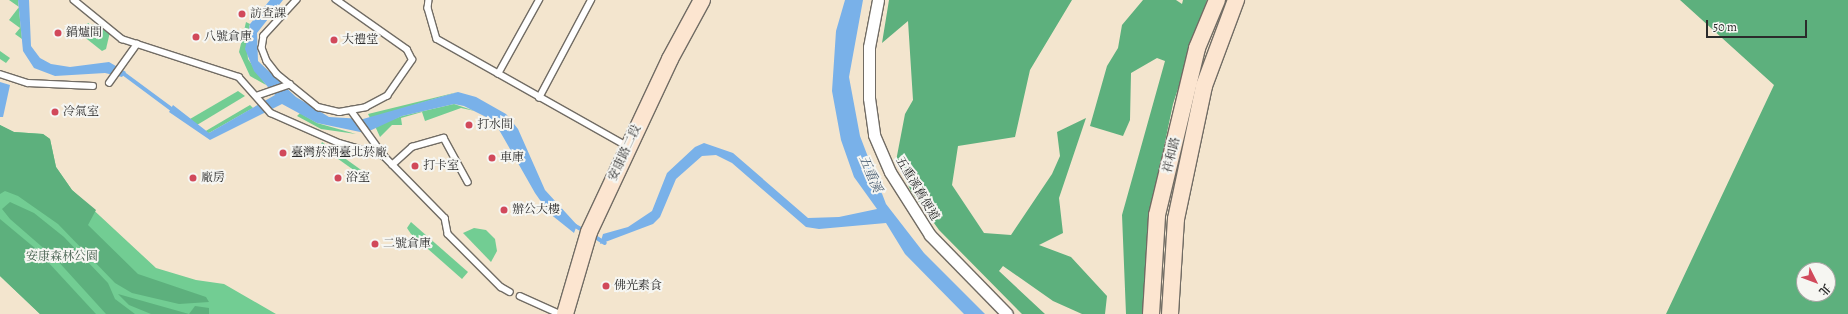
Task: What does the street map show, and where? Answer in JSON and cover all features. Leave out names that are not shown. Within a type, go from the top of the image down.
[{"type":"main road","name":"安康路二段","points":[[565,314],[589,232],[628,146],[702,0]]},
{"type":"main road","name":"祥和路","points":[[1151,314],[1157,215],[1197,48],[1217,0]]},
{"type":"main road","name":"祥和路","points":[[1170,314],[1178,211],[1204,86],[1236,0]]},
{"type":"street","name":"五重溪舊便道","points":[[878,0],[869,47],[869,98],[874,135],[890,172],[930,235],[1008,314]]},
{"type":"lane","points":[[74,0],[122,38],[239,77],[271,113],[339,144],[384,156]]},
{"type":"lane","points":[[297,0],[264,36],[262,48],[267,61],[287,85],[318,107],[340,112],[351,110],[387,96],[412,60],[407,50],[336,0]]},
{"type":"lane","points":[[429,0],[428,8],[437,39],[539,98],[628,146]]},
{"type":"lane","points":[[498,74],[539,0]]},
{"type":"lane","points":[[539,98],[591,0]]},
{"type":"lane","points":[[109,83],[137,44]]},
{"type":"lane","points":[[0,74],[28,83],[93,86]]},
{"type":"lane","points":[[258,99],[268,92],[287,85]]},
{"type":"lane","points":[[351,110],[384,156],[444,218],[448,234],[501,287],[510,292]]},
{"type":"lane","points":[[392,165],[412,147],[444,138],[468,182]]},
{"type":"lane","points":[[520,296],[560,314]]},
{"type":"green space","points":[[9,0],[18,0],[19,7]]},
{"type":"green space","points":[[889,0],[1072,0],[1030,70],[1015,137],[958,146],[952,185],[984,233],[1011,235],[1052,174],[1060,156],[1057,132],[1086,118],[1059,198],[1063,233],[1039,245],[1071,257],[1107,296],[1105,314],[1082,314],[1053,301],[1003,266],[999,271],[1045,314],[1022,314],[939,230],[911,191],[896,161],[905,114],[913,100],[908,21],[882,43]]},
{"type":"green space","points":[[1143,0],[1176,0],[1182,4],[1183,0],[1207,0],[1173,104],[1156,185],[1144,314],[1126,314],[1122,215],[1165,61],[1157,58],[1131,73],[1130,120],[1123,136],[1090,126],[1107,66],[1118,48],[1122,25]]},
{"type":"green space","points":[[1680,0],[1848,0],[1848,314],[1666,314],[1774,85]]},
{"type":"green space","points":[[19,7],[22,39],[15,34],[20,28],[9,20]]},
{"type":"green space","points":[[246,22],[250,24],[246,38],[248,59],[266,85],[250,76],[239,52]]},
{"type":"green space","points":[[88,23],[110,32],[106,49],[102,51],[78,32]]},
{"type":"green space","points":[[0,51],[10,58],[6,63],[0,59]]},
{"type":"green space","points":[[238,91],[245,96],[197,125],[190,119]]},
{"type":"green space","points":[[458,92],[370,118],[368,114]]},
{"type":"green space","points":[[454,104],[475,111],[461,108],[425,121],[422,112],[401,118],[402,125],[392,125],[380,137],[375,126],[402,116]]},
{"type":"green space","points":[[250,105],[253,108],[209,133],[204,132]]},
{"type":"green space","points":[[300,113],[317,123],[356,134],[321,129],[297,116]]},
{"type":"green space","name":"安康森林公園","points":[[0,125],[14,132],[43,134],[50,139],[56,167],[72,190],[156,268],[196,280],[224,284],[276,314],[40,314],[0,276]]},
{"type":"green space","points":[[0,125],[14,132],[43,134],[50,139],[56,167],[72,190],[96,210],[88,225],[138,274],[206,297],[209,302],[179,304],[132,293],[115,283],[58,224],[18,196],[5,191],[0,194]]},
{"type":"green space","points":[[322,142],[364,172],[362,176],[320,146]]},
{"type":"green space","points":[[10,202],[34,213],[64,237],[108,283],[115,299],[135,314],[106,314],[56,259],[10,219],[2,209]]},
{"type":"green space","points":[[0,219],[36,249],[96,314],[40,314],[0,276]]},
{"type":"green space","points":[[411,222],[468,272],[462,279],[411,234],[407,228]]},
{"type":"green space","points":[[474,228],[486,230],[495,239],[497,251],[491,262],[463,233]]},
{"type":"green space","points":[[118,294],[189,314],[151,314],[129,305]]},
{"type":"green space","points":[[195,306],[209,308],[209,314],[189,314]]},
{"type":"water","points":[[18,0],[29,0],[31,46],[40,58],[51,64],[70,67],[109,62],[126,72],[122,77],[105,73],[55,76],[34,68],[23,51]]},
{"type":"water","points":[[270,0],[283,0],[257,33],[258,61],[296,97],[329,117],[363,119],[458,92],[476,97],[506,114],[518,129],[545,190],[577,225],[574,233],[549,213],[535,193],[494,121],[464,106],[454,104],[402,116],[365,133],[317,123],[282,104],[210,140],[169,112],[173,105],[209,133],[275,95],[254,71],[245,49],[250,24]]},
{"type":"water","name":"五重溪","points":[[845,0],[863,0],[849,77],[860,136],[886,204],[924,253],[985,314],[964,314],[905,254],[886,223],[819,229],[806,227],[732,163],[716,155],[702,156],[676,179],[660,217],[653,224],[600,244],[603,234],[628,227],[652,211],[667,173],[695,147],[704,143],[733,153],[808,218],[839,217],[877,209],[854,177],[841,140],[832,91],[836,31]]},
{"type":"water","points":[[0,82],[10,85],[3,117],[0,117]]},
{"type":"waterway","points":[[120,71],[174,111]]},
{"type":"waterway","points":[[572,224],[586,232]]},
{"type":"waterway","points":[[592,235],[605,243]]},
{"type":"place","name":"訪查課","points":[[242,14]]},
{"type":"place","name":"鍋爐間","points":[[58,33]]},
{"type":"place","name":"八號倉庫","points":[[196,37]]},
{"type":"place","name":"大禮堂","points":[[334,40]]},
{"type":"place","name":"冷氣室","points":[[55,112]]},
{"type":"place","name":"打水間","points":[[469,125]]},
{"type":"place","name":"臺灣菸酒臺北菸廠","points":[[283,153]]},
{"type":"place","name":"車庫","points":[[492,158]]},
{"type":"place","name":"打卡室","points":[[415,166]]},
{"type":"place","name":"廠房","points":[[193,178]]},
{"type":"place","name":"浴室","points":[[338,178]]},
{"type":"place","name":"辦公大樓","points":[[504,210]]},
{"type":"place","name":"二號倉庫","points":[[375,244]]},
{"type":"place","name":"佛光素食","points":[[606,286]]}]
